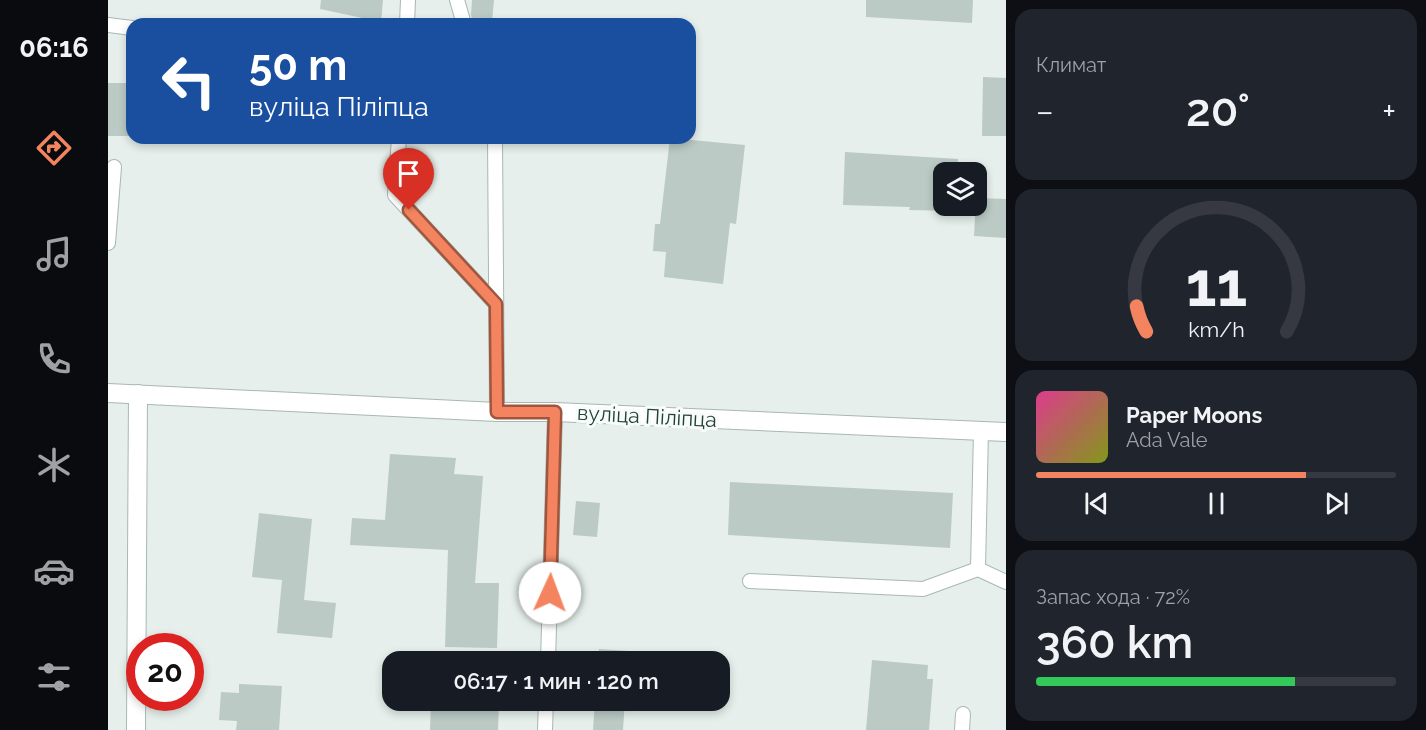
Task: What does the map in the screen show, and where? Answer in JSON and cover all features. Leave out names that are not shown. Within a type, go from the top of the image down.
[{"type":"street","name":"вуліца Піліпца","points":[[108,393],[497,412],[555,412],[1006,432]]},
{"type":"street","points":[[136,730],[138,394]]},
{"type":"lane","points":[[407,18],[408,0]]},
{"type":"lane","points":[[457,0],[462,18]]},
{"type":"lane","points":[[108,26],[126,27]]},
{"type":"lane","points":[[399,144],[395,195],[496,304]]},
{"type":"lane","points":[[495,144],[497,412]]},
{"type":"lane","points":[[108,243],[114,167]]},
{"type":"lane","points":[[548,651],[555,412]]},
{"type":"lane","points":[[978,569],[981,430]]},
{"type":"lane","points":[[750,581],[923,589],[978,569],[1006,582]]},
{"type":"lane","points":[[545,730],[546,711]]},
{"type":"lane","points":[[962,730],[963,714]]},
{"type":"building","points":[[321,0],[383,0],[381,18],[362,18],[320,9]]},
{"type":"building","points":[[472,0],[494,0],[492,18],[472,18]]},
{"type":"building","points":[[866,0],[973,0],[972,23],[866,17]]},
{"type":"building","points":[[983,77],[1006,78],[1006,136],[982,136]]},
{"type":"building","points":[[108,83],[126,83],[126,136],[108,136]]},
{"type":"building","points":[[696,140],[745,145],[736,224],[730,223],[723,284],[664,277],[666,252],[653,251],[655,224],[660,224],[669,144],[696,144]]},
{"type":"building","points":[[845,152],[958,159],[958,162],[933,162],[933,211],[909,210],[910,207],[843,205]]},
{"type":"building","points":[[987,198],[1006,199],[1006,238],[974,236],[975,216],[987,216]]},
{"type":"building","points":[[390,454],[456,458],[454,474],[483,476],[475,583],[499,583],[497,648],[445,647],[448,550],[350,545],[352,518],[385,520]]},
{"type":"building","points":[[730,482],[953,493],[950,548],[728,535]]},
{"type":"building","points":[[576,501],[600,503],[597,537],[573,535]]},
{"type":"building","points":[[259,513],[312,519],[304,600],[336,603],[332,638],[277,633],[282,580],[252,577]]},
{"type":"building","points":[[599,649],[629,651],[599,651]]},
{"type":"building","points":[[872,660],[928,665],[927,679],[933,679],[929,730],[866,730]]},
{"type":"building","points":[[239,684],[282,686],[279,730],[236,730],[237,721],[219,720],[221,692],[239,693]]},
{"type":"building","points":[[431,711],[499,711],[498,730],[430,730]]},
{"type":"building","points":[[594,711],[624,711],[623,730],[593,730]]},
{"type":"route","points":[[409,210],[496,304],[497,412],[555,412],[550,593]]}]
